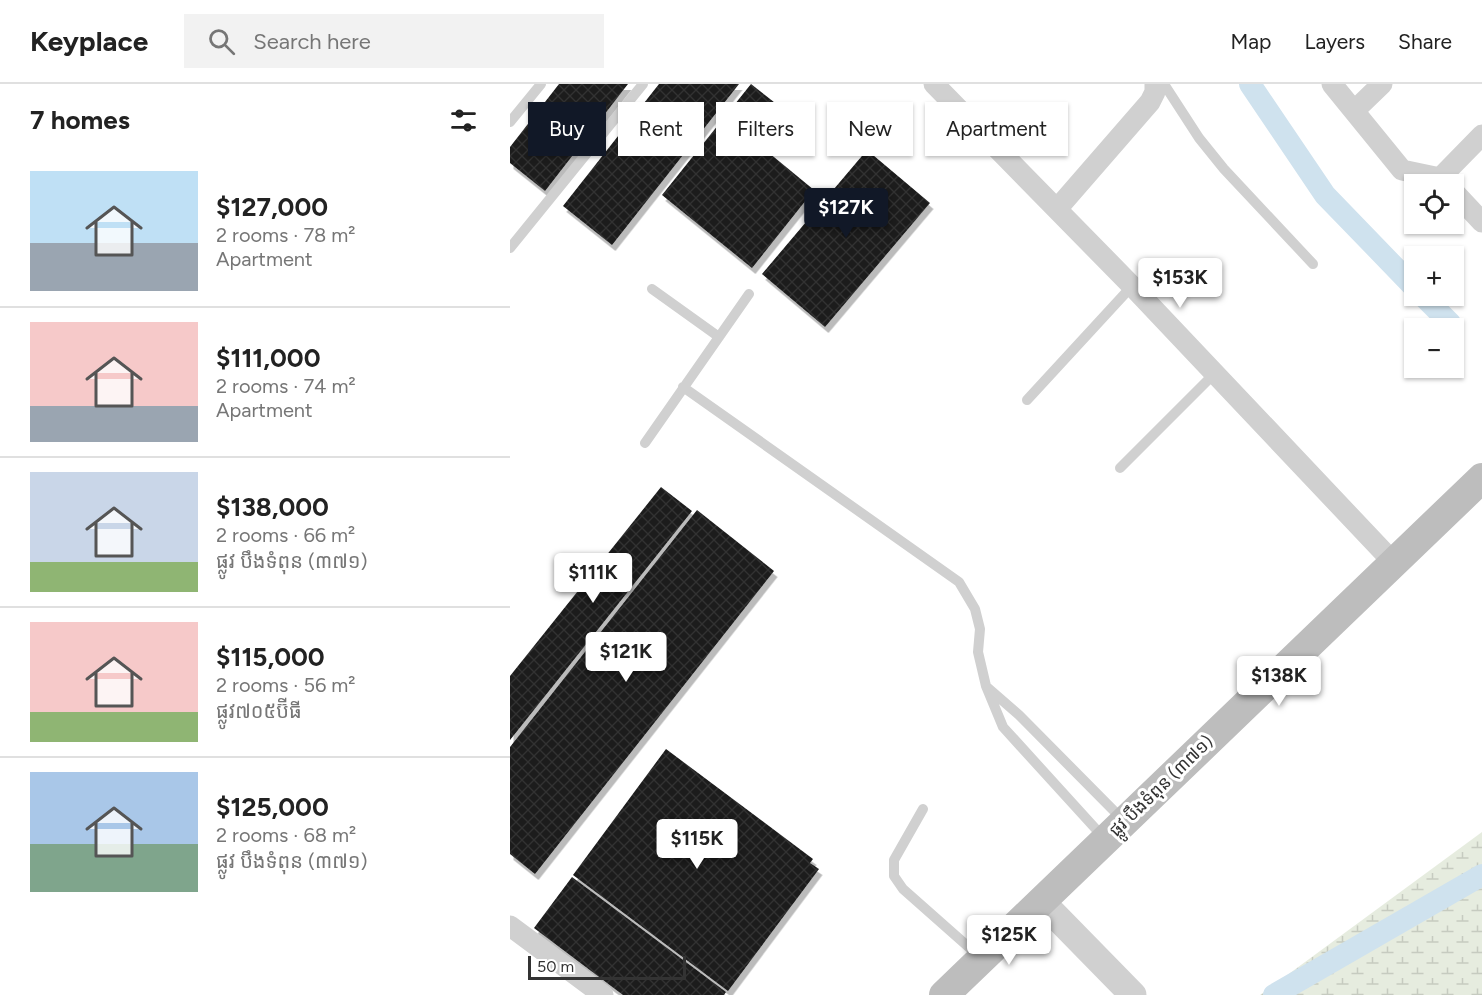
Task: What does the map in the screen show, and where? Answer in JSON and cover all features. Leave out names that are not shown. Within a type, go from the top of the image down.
[{"type":"main road","name":"ផ្លូវ បឹងទំពុន (៣៧១)","points":[[944,995],[1482,478]]},
{"type":"street","points":[[934,84],[1132,286],[1394,563]]},
{"type":"street","points":[[1057,209],[1150,102],[1155,92],[1155,84]]},
{"type":"street","points":[[1332,84],[1402,170],[1414,174]]},
{"type":"street","points":[[1354,111],[1382,84]]},
{"type":"street","points":[[1455,174],[1482,135]]},
{"type":"street","points":[[1464,203],[1482,222]]},
{"type":"street","points":[[1042,902],[1133,995]]},
{"type":"street","points":[[510,926],[603,995]]},
{"type":"lane","points":[[510,122],[541,84]]},
{"type":"lane","points":[[510,248],[643,84]]},
{"type":"lane","points":[[1164,84],[1199,138],[1224,169],[1313,264]]},
{"type":"lane","points":[[1027,399],[1132,286]]},
{"type":"lane","points":[[652,289],[719,337]]},
{"type":"lane","points":[[645,443],[749,294]]},
{"type":"lane","points":[[1120,468],[1214,374]]},
{"type":"lane","points":[[684,387],[959,582],[975,609],[980,629],[978,652],[986,686],[1004,727],[1115,830]]},
{"type":"lane","points":[[986,686],[1019,715],[1115,830]]},
{"type":"lane","points":[[923,809],[894,860],[894,876],[903,889],[982,959]]},
{"type":"green space","points":[[1482,832],[1482,995],[1260,995]]},
{"type":"building","points":[[559,84],[628,84],[606,112],[606,102],[545,102]]},
{"type":"building","points":[[659,84],[739,84],[725,102],[716,102],[716,113],[704,128],[704,102],[645,102]]},
{"type":"building","points":[[751,84],[774,102],[737,102]]},
{"type":"building","points":[[528,124],[528,156],[572,156],[545,191],[510,163],[510,147]]},
{"type":"building","points":[[716,128],[716,156],[773,156],[814,190],[752,268],[662,195],[693,156],[704,156],[704,143]]},
{"type":"building","points":[[618,136],[618,156],[682,156],[612,245],[563,206],[602,156],[606,156],[606,151]]},
{"type":"building","points":[[862,156],[874,156],[930,203],[825,327],[762,274]]},
{"type":"building","points":[[661,487],[692,511],[510,740],[510,676]]},
{"type":"building","points":[[697,510],[774,571],[535,874],[510,854],[510,747]]},
{"type":"building","points":[[666,749],[813,859],[810,863],[819,869],[728,991],[573,875]]},
{"type":"building","points":[[572,877],[726,992],[724,995],[623,995],[534,928]]},
{"type":"waterway","points":[[1250,84],[1325,195],[1404,277]]},
{"type":"waterway","points":[[1433,306],[1445,318]]},
{"type":"waterway","points":[[1274,995],[1482,875]]}]
